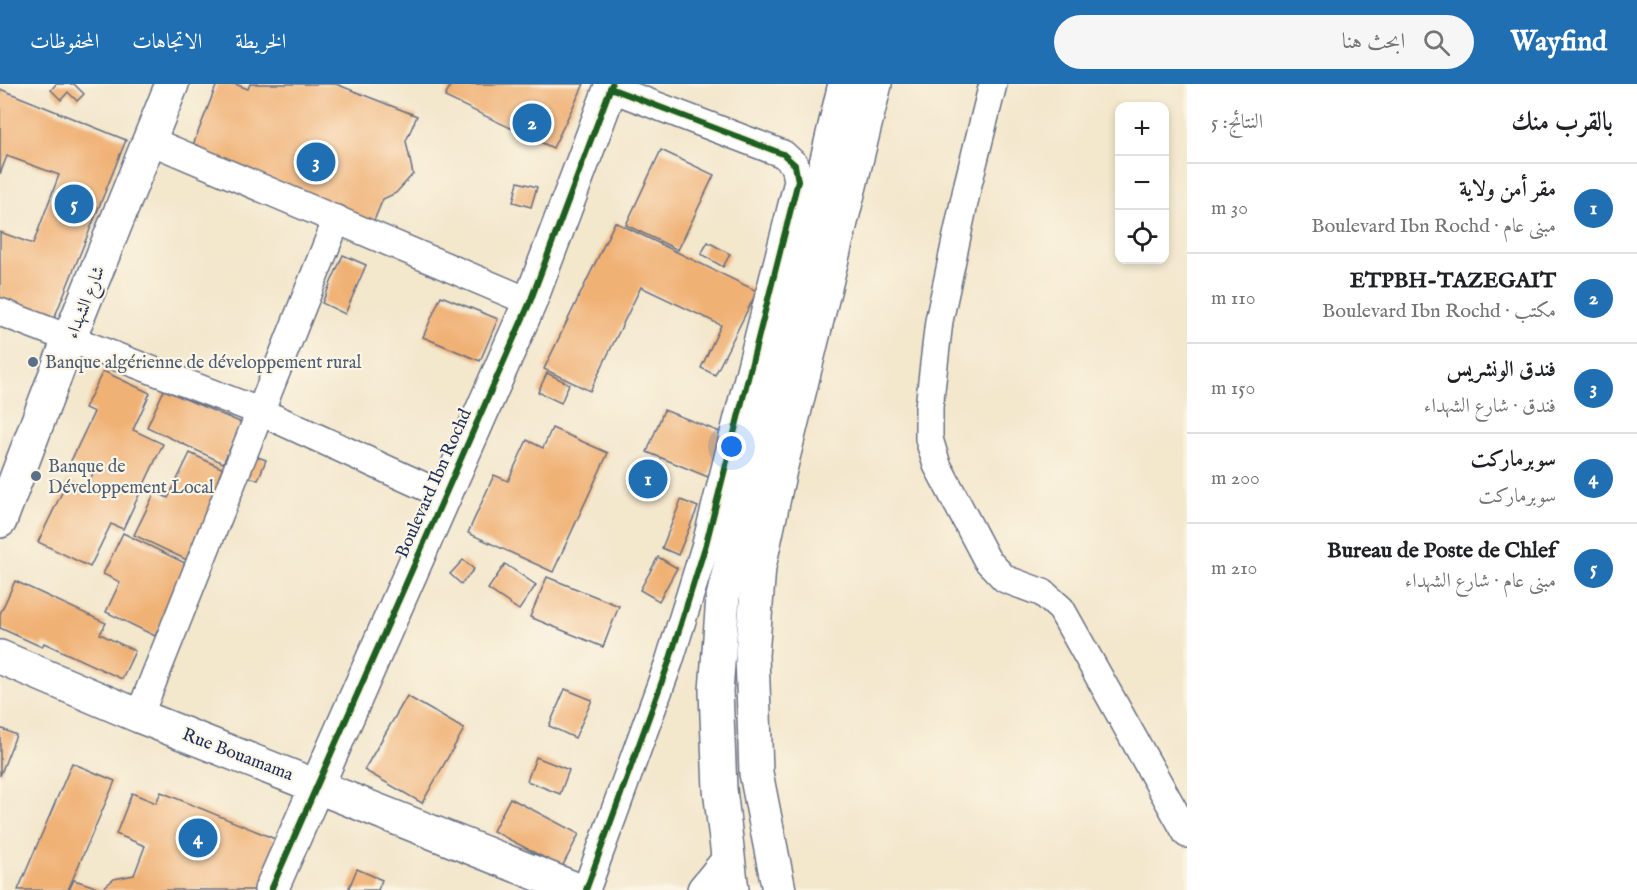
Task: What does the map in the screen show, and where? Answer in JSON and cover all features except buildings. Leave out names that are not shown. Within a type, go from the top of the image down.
[{"type":"main road","name":"شارع الشهداء","points":[[0,521],[69,339],[151,141],[172,84]]},
{"type":"main road","points":[[704,890],[730,876],[720,789],[716,691],[723,597],[845,84]]},
{"type":"main road","points":[[779,890],[756,773],[752,656],[759,567],[779,474],[875,84]]},
{"type":"main road","name":"Boulevard Ibn Rochd","points":[[271,890],[315,784],[530,302],[611,86]]},
{"type":"main road","name":"Rue Bouamama","points":[[0,657],[139,716],[578,890]]},
{"type":"street","points":[[993,84],[968,184],[939,321],[928,407],[929,440],[937,465],[987,560],[1005,579],[1044,593],[1061,609],[1187,834]]},
{"type":"street","points":[[586,890],[669,662],[706,544],[798,181],[795,165],[783,154],[611,86]]},
{"type":"street","points":[[151,141],[530,302]]},
{"type":"street","points":[[139,716],[337,219]]},
{"type":"street","points":[[0,312],[261,412],[443,495]]},
{"type":"cycle path","points":[[271,890],[530,302],[612,84]]},
{"type":"cycle path","points":[[586,890],[669,662],[706,544],[798,181],[795,165],[783,154],[610,88]]},
{"type":"place","name":"ETPBH-TAZEGAIT","points":[[532,123]]},
{"type":"place","name":"فندق الونشريس","points":[[316,162]]},
{"type":"place","name":"Bureau de Poste de Chlef","points":[[74,204]]},
{"type":"place","name":"Banque algérienne de développement rural","points":[[33,362]]},
{"type":"place","name":"Banque de Développement Local","points":[[36,476]]},
{"type":"place","name":"مقر أمن ولاية","points":[[648,479]]},
{"type":"place","name":"سوبرماركت","points":[[198,838]]}]
